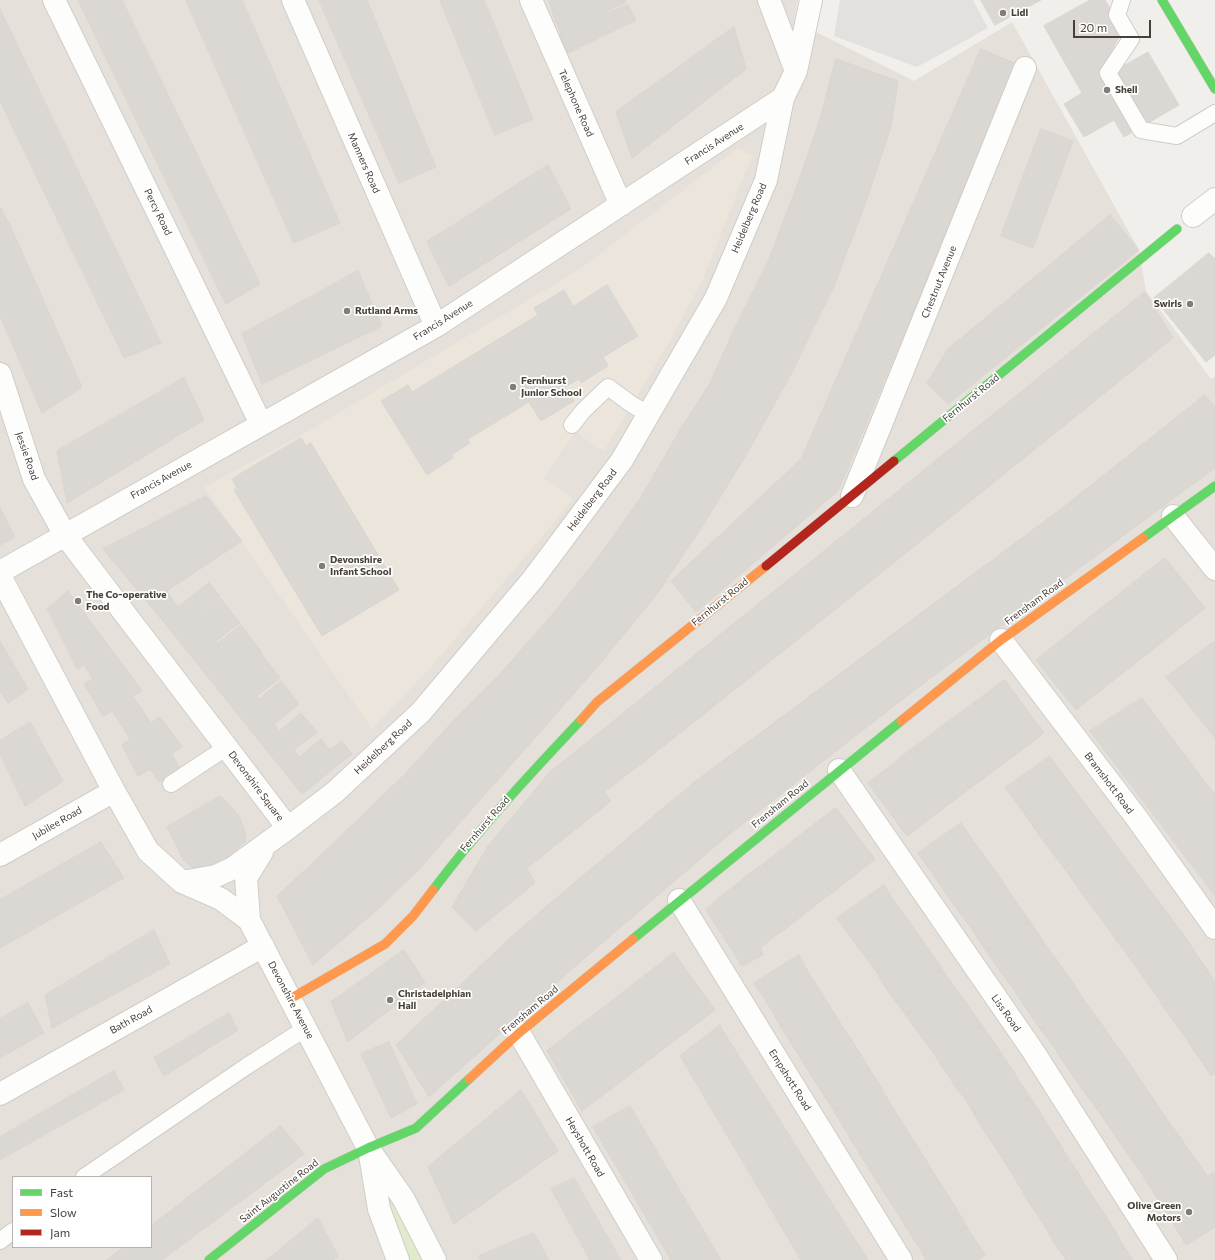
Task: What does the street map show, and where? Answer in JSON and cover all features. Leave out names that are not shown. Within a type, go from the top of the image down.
[{"type":"street","name":"Percy Road","points":[[54,0],[261,424]]},
{"type":"street","name":"Manners Road","points":[[293,0],[436,326]]},
{"type":"street","name":"Telephone Road","points":[[531,0],[621,206]]},
{"type":"street","points":[[769,0],[796,71]]},
{"type":"street","points":[[783,98],[796,71],[811,0]]},
{"type":"street","points":[[1162,0],[1215,89]]},
{"type":"street","name":"Chestnut Avenue","points":[[852,496],[1025,68]]},
{"type":"street","name":"Francis Avenue","points":[[0,572],[436,326],[621,206],[783,98]]},
{"type":"street","name":"Heidelberg Road","points":[[288,828],[336,792],[421,712],[533,579],[622,460],[716,298],[766,180],[783,98]]},
{"type":"street","name":"Fernhurst Road","points":[[290,999],[385,944],[413,916],[456,859],[498,809],[597,702],[852,496],[1215,199]]},
{"type":"street","name":"Jessie Road","points":[[0,374],[34,479],[65,535]]},
{"type":"street","name":"Frensham Road","points":[[368,1148],[416,1128],[519,1033],[839,770],[1001,640],[1215,486]]},
{"type":"street","points":[[1173,516],[1215,569]]},
{"type":"street","name":"Devonshire Square","points":[[65,535],[288,828],[233,868],[216,876],[182,882]]},
{"type":"street","points":[[0,576],[114,791],[148,851],[182,882]]},
{"type":"street","name":"Bramshott Road","points":[[1001,640],[1136,817],[1215,928]]},
{"type":"street","name":"Liss Road","points":[[839,770],[1033,1051],[1166,1260]]},
{"type":"street","name":"Jubilee Road","points":[[0,855],[114,791]]},
{"type":"street","points":[[249,920],[246,878],[267,843]]},
{"type":"street","name":"Devonshire Avenue","points":[[182,882],[222,899],[249,920],[368,1148],[403,1198],[435,1260]]},
{"type":"street","name":"Empshott Road","points":[[679,900],[901,1260]]},
{"type":"street","name":"Bath Road","points":[[0,1094],[263,946]]},
{"type":"street","name":"Heyshott Road","points":[[519,1033],[651,1260]]},
{"type":"street","name":"Devonshire Avenue","points":[[368,1148],[379,1209],[398,1260]]},
{"type":"street","name":"Saint Augustine Road","points":[[208,1260],[324,1169],[368,1148]]},
{"type":"lane","points":[[1122,0],[1117,15],[1131,39],[1108,72],[1141,130],[1177,136],[1215,113]]},
{"type":"lane","points":[[572,425],[608,387],[631,404],[648,414]]},
{"type":"lane","points":[[171,784],[227,747]]},
{"type":"lane","points":[[85,1176],[247,1066],[306,1028]]},
{"type":"lane","points":[[0,1241],[12,1232]]},
{"type":"shaded area","points":[[0,0],[798,0],[794,21],[914,81],[1012,22],[1139,250],[1146,291],[1211,379],[1215,376],[1215,1260],[0,1260]]},
{"type":"shaded area","points":[[840,0],[973,0],[988,28],[917,67],[834,36]]},
{"type":"shaded area","name":"Fernhurst Junior School","points":[[738,148],[752,156],[703,279],[670,341],[604,451],[575,432],[544,478],[573,498],[554,523],[431,667],[372,729],[204,487],[305,433],[580,269]]},
{"type":"green space","points":[[392,1199],[429,1260],[405,1260],[388,1210]]},
{"type":"building","points":[[78,0],[122,0],[260,284],[226,304]]},
{"type":"building","points":[[186,0],[242,0],[340,223],[294,243]]},
{"type":"building","points":[[319,0],[367,0],[436,167],[399,183]]},
{"type":"building","points":[[440,0],[484,0],[533,119],[495,135]]},
{"type":"building","points":[[593,0],[554,17],[549,1]]},
{"type":"building","points":[[593,0],[625,0],[626,2],[561,34],[554,17]]},
{"type":"building","name":"Lidl","points":[[981,0],[1041,0],[995,25]]},
{"type":"building","points":[[1090,0],[1105,0],[1123,31],[1114,46],[1070,72],[1044,26]]},
{"type":"building","points":[[628,5],[636,20],[568,53],[559,35]]},
{"type":"building","points":[[0,9],[161,343],[124,358],[0,101]]},
{"type":"building","points":[[734,27],[746,69],[632,158],[616,112]]},
{"type":"building","points":[[1114,46],[1125,65],[1148,52],[1179,105],[1124,137],[1114,120],[1084,137],[1064,104],[1082,93],[1070,72]]},
{"type":"building","points":[[981,49],[1017,64],[838,491],[696,612],[671,581],[801,459]]},
{"type":"building","points":[[836,59],[898,81],[891,127],[867,199],[834,286],[791,374],[749,450],[702,527],[657,594],[593,672],[420,868],[379,908],[313,965],[277,896],[404,775],[454,720],[501,673],[556,610],[599,556],[640,499],[680,430],[710,383],[738,321],[768,262],[820,119]]},
{"type":"building","points":[[1041,129],[1073,141],[1033,248],[1001,236]]},
{"type":"building","points":[[548,165],[571,209],[449,286],[427,242]]},
{"type":"building","points":[[0,207],[9,223],[82,387],[42,413],[0,316]]},
{"type":"building","points":[[1110,215],[1139,250],[948,404],[927,383],[947,350]]},
{"type":"building","points":[[1209,253],[1215,259],[1215,355],[1206,362],[1154,298]]},
{"type":"building","points":[[358,271],[382,326],[262,384],[242,334]]},
{"type":"building","points":[[607,285],[638,336],[603,357],[608,366],[581,383],[579,379],[565,387],[574,401],[541,421],[529,402],[468,439],[470,443],[451,455],[453,458],[427,475],[381,401],[408,385],[412,392],[538,315],[534,308],[564,290],[573,306]]},
{"type":"building","points":[[1145,292],[1173,338],[891,565],[604,792],[611,801],[527,868],[535,883],[476,931],[452,907],[488,846],[549,773]]},
{"type":"building","points":[[184,378],[204,420],[67,503],[57,451]]},
{"type":"building","points":[[1205,395],[1215,407],[1215,468],[913,691],[726,837],[581,961],[429,1097],[396,1045],[522,927],[693,783],[1065,506]]},
{"type":"building","points":[[301,438],[306,446],[311,443],[399,590],[322,636],[234,490],[237,488],[232,479]]},
{"type":"building","points":[[206,496],[242,541],[167,591],[178,608],[162,620],[103,549]]},
{"type":"building","points":[[0,508],[15,537],[0,545]]},
{"type":"building","points":[[1165,558],[1205,608],[1076,710],[1036,660]]},
{"type":"building","points":[[209,583],[220,596],[197,615],[198,616],[220,598],[240,623],[216,641],[218,643],[241,625],[261,651],[238,669],[260,652],[280,678],[257,696],[259,699],[281,681],[299,704],[274,724],[279,731],[301,713],[317,732],[294,750],[299,757],[321,739],[330,750],[342,741],[352,754],[302,794],[162,620]]},
{"type":"building","points":[[68,591],[142,691],[133,696],[151,723],[160,717],[182,746],[172,754],[180,768],[159,782],[150,769],[138,776],[122,745],[130,739],[112,711],[103,716],[84,684],[93,679],[84,665],[77,669],[47,609]]},
{"type":"building","points":[[0,641],[28,689],[8,703],[0,691]]},
{"type":"building","points":[[1215,641],[1215,738],[1166,677]]},
{"type":"building","points":[[1005,680],[1044,733],[1030,744],[990,691]]},
{"type":"building","points":[[990,691],[1030,744],[1015,755],[975,702]]},
{"type":"building","points":[[1142,698],[1215,795],[1215,896],[1090,731]]},
{"type":"building","points":[[975,702],[1015,755],[1000,766],[960,713]]},
{"type":"building","points":[[960,713],[1000,766],[986,777],[945,724]]},
{"type":"building","points":[[30,722],[63,781],[25,806],[0,755],[0,741]]},
{"type":"building","points":[[945,724],[986,777],[970,788],[931,735]]},
{"type":"building","points":[[931,735],[970,788],[956,799],[916,746]]},
{"type":"building","points":[[916,746],[956,799],[941,810],[901,757]]},
{"type":"building","points":[[1050,756],[1059,769],[1015,801],[1005,788]]},
{"type":"building","points":[[901,757],[941,810],[926,822],[887,769]]},
{"type":"building","points":[[887,769],[926,822],[907,836],[868,783]]},
{"type":"building","points":[[1059,769],[1069,782],[1025,814],[1015,801]]},
{"type":"building","points":[[1069,782],[1079,796],[1034,828],[1025,814]]},
{"type":"building","points":[[220,796],[239,816],[244,828],[246,841],[224,860],[196,870],[184,861],[167,827]]},
{"type":"building","points":[[1079,796],[1089,809],[1044,842],[1034,828]]},
{"type":"building","points":[[836,808],[875,859],[861,870],[821,819]]},
{"type":"building","points":[[1089,809],[1099,822],[1054,855],[1044,842]]},
{"type":"building","points":[[821,819],[861,870],[846,882],[807,830]]},
{"type":"building","points":[[1099,822],[1109,835],[1064,868],[1054,855]]},
{"type":"building","points":[[961,823],[975,843],[932,873],[918,853]]},
{"type":"building","points":[[807,830],[846,882],[832,893],[793,841]]},
{"type":"building","points":[[1109,835],[1119,849],[1074,882],[1064,868]]},
{"type":"building","points":[[793,841],[832,893],[817,904],[778,852]]},
{"type":"building","points":[[101,842],[124,878],[0,948],[0,900]]},
{"type":"building","points":[[975,843],[989,862],[945,892],[932,873]]},
{"type":"building","points":[[1119,849],[1129,862],[1083,895],[1074,882]]},
{"type":"building","points":[[778,852],[817,904],[803,915],[764,864]]},
{"type":"building","points":[[989,862],[1003,882],[959,912],[945,892]]},
{"type":"building","points":[[1129,862],[1139,876],[1094,909],[1083,895]]},
{"type":"building","points":[[764,864],[803,915],[789,926],[749,874]]},
{"type":"building","points":[[749,874],[789,926],[774,937],[735,886]]},
{"type":"building","points":[[1139,876],[1151,891],[1105,924],[1094,909]]},
{"type":"building","points":[[1003,882],[1016,902],[973,931],[959,912]]},
{"type":"building","points":[[884,885],[893,899],[847,932],[837,918]]},
{"type":"building","points":[[735,886],[774,937],[760,948],[720,897]]},
{"type":"building","points":[[1151,891],[1163,907],[1116,940],[1105,924]]},
{"type":"building","points":[[720,897],[760,948],[763,955],[742,966],[706,910]]},
{"type":"building","points":[[893,899],[903,913],[857,946],[847,932]]},
{"type":"building","points":[[1016,902],[1030,921],[986,951],[973,931]]},
{"type":"building","points":[[1163,907],[1174,922],[1128,956],[1116,940]]},
{"type":"building","points":[[903,913],[913,927],[867,959],[857,946]]},
{"type":"building","points":[[1030,921],[1043,941],[1000,971],[986,951]]},
{"type":"building","points":[[1174,922],[1186,938],[1139,971],[1128,956]]},
{"type":"building","points":[[913,927],[923,941],[877,973],[867,959]]},
{"type":"building","points":[[154,930],[170,964],[52,1028],[45,995]]},
{"type":"building","points":[[1186,938],[1197,955],[1151,988],[1139,971]]},
{"type":"building","points":[[923,941],[933,955],[886,988],[877,973]]},
{"type":"building","points":[[1043,941],[1057,960],[1014,990],[1000,971]]},
{"type":"building","points":[[404,950],[425,982],[348,1042],[331,1002]]},
{"type":"building","points":[[674,953],[715,1010],[582,1111],[547,1051]]},
{"type":"building","points":[[799,955],[807,970],[763,997],[754,983]]},
{"type":"building","points":[[933,955],[942,969],[896,1002],[886,988]]},
{"type":"building","points":[[1197,955],[1208,971],[1163,1006],[1151,988]]},
{"type":"building","points":[[1057,960],[1071,980],[1027,1010],[1014,990]]},
{"type":"building","points":[[942,969],[952,983],[906,1015],[896,1002]]},
{"type":"building","points":[[807,970],[816,984],[772,1011],[763,997]]},
{"type":"building","points":[[1208,971],[1215,982],[1215,988],[1173,1020],[1163,1006]]},
{"type":"building","points":[[1071,980],[1084,1000],[1041,1030],[1027,1010]]},
{"type":"building","points":[[952,983],[962,997],[916,1030],[906,1015]]},
{"type":"building","points":[[816,984],[825,998],[780,1026],[772,1011]]},
{"type":"building","points":[[1215,988],[1215,1010],[1183,1034],[1173,1020]]},
{"type":"building","points":[[962,997],[972,1011],[926,1043],[916,1030]]},
{"type":"building","points":[[825,998],[834,1013],[789,1040],[780,1026]]},
{"type":"building","points":[[1084,1000],[1098,1019],[1055,1049],[1041,1030]]},
{"type":"building","points":[[28,1003],[44,1033],[0,1058],[0,1019]]},
{"type":"building","points":[[1215,1010],[1215,1032],[1192,1048],[1183,1034]]},
{"type":"building","points":[[972,1011],[982,1025],[936,1057],[926,1043]]},
{"type":"building","points":[[229,1013],[238,1030],[164,1076],[154,1058]]},
{"type":"building","points":[[834,1013],[843,1027],[798,1054],[789,1040]]},
{"type":"building","points":[[1098,1019],[1112,1039],[1068,1069],[1055,1049]]},
{"type":"building","points":[[720,1025],[868,1260],[801,1260],[680,1056]]},
{"type":"building","points":[[982,1025],[992,1039],[945,1071],[936,1057]]},
{"type":"building","points":[[843,1027],[852,1041],[807,1069],[798,1054]]},
{"type":"building","points":[[1215,1032],[1215,1053],[1202,1062],[1192,1048]]},
{"type":"building","points":[[992,1039],[1001,1053],[955,1086],[945,1071]]},
{"type":"building","points":[[1112,1039],[1126,1058],[1082,1089],[1068,1069]]},
{"type":"building","points":[[852,1041],[861,1055],[816,1083],[807,1069]]},
{"type":"building","points":[[389,1042],[417,1104],[391,1118],[361,1054]]},
{"type":"building","points":[[1001,1053],[1011,1067],[965,1099],[955,1086]]},
{"type":"building","points":[[1215,1053],[1215,1074],[1211,1076],[1202,1062]]},
{"type":"building","points":[[861,1055],[870,1070],[825,1097],[816,1083]]},
{"type":"building","points":[[1126,1058],[1139,1078],[1096,1108],[1082,1089]]},
{"type":"building","points":[[1011,1067],[1020,1082],[974,1114],[965,1099]]},
{"type":"building","points":[[870,1070],[879,1084],[834,1111],[825,1097]]},
{"type":"building","points":[[114,1071],[124,1090],[0,1160],[0,1137]]},
{"type":"building","points":[[1139,1078],[1153,1098],[1110,1128],[1096,1108]]},
{"type":"building","points":[[1020,1082],[1030,1097],[983,1129],[974,1114]]},
{"type":"building","points":[[879,1084],[887,1098],[843,1126],[834,1111]]},
{"type":"building","points":[[521,1090],[558,1151],[454,1224],[428,1167]]},
{"type":"building","points":[[1030,1097],[1040,1112],[993,1144],[983,1129]]},
{"type":"building","points":[[887,1098],[896,1113],[851,1140],[843,1126]]},
{"type":"building","points":[[1153,1098],[1166,1118],[1123,1147],[1110,1128]]},
{"type":"building","points":[[630,1106],[721,1260],[671,1260],[593,1127]]},
{"type":"building","points":[[1040,1112],[1049,1127],[1003,1159],[993,1144]]},
{"type":"building","points":[[896,1113],[905,1127],[860,1154],[851,1140]]},
{"type":"building","points":[[1166,1118],[1180,1137],[1137,1167],[1123,1147]]},
{"type":"building","points":[[281,1126],[304,1154],[162,1260],[107,1260],[123,1248],[152,1248],[152,1225]]},
{"type":"building","points":[[905,1127],[914,1141],[869,1169],[860,1154]]},
{"type":"building","points":[[1049,1127],[1059,1142],[1012,1174],[1003,1159]]},
{"type":"building","points":[[1180,1137],[1194,1157],[1150,1187],[1137,1167]]},
{"type":"building","points":[[914,1141],[923,1155],[878,1183],[869,1169]]},
{"type":"building","points":[[1059,1142],[1068,1158],[1021,1189],[1012,1174]]},
{"type":"building","points":[[923,1155],[932,1170],[887,1197],[878,1183]]},
{"type":"building","points":[[1194,1157],[1208,1177],[1163,1207],[1150,1187]]},
{"type":"building","points":[[1068,1158],[1078,1172],[1030,1204],[1021,1189]]},
{"type":"building","points":[[932,1170],[941,1184],[896,1211],[887,1197]]},
{"type":"building","points":[[1078,1172],[1087,1188],[1040,1219],[1030,1204]]},
{"type":"building","points":[[1214,1172],[1215,1227],[1186,1245],[1163,1207]]},
{"type":"building","points":[[574,1178],[621,1260],[590,1260],[551,1189]]},
{"type":"building","points":[[941,1184],[950,1198],[905,1226],[896,1211]]},
{"type":"building","points":[[1087,1188],[1097,1203],[1049,1234],[1040,1219]]},
{"type":"building","points":[[950,1198],[959,1213],[914,1240],[905,1226]]},
{"type":"building","points":[[1097,1203],[1107,1218],[1058,1249],[1049,1234]]},
{"type":"building","points":[[959,1213],[967,1227],[923,1254],[914,1240]]},
{"type":"building","points":[[318,1218],[338,1256],[333,1260],[267,1260]]},
{"type":"building","points":[[1107,1218],[1116,1233],[1074,1260],[1066,1260],[1058,1249]]},
{"type":"building","points":[[967,1227],[976,1241],[946,1260],[926,1260],[923,1254]]},
{"type":"building","points":[[534,1233],[549,1260],[481,1260],[479,1256]]},
{"type":"building","points":[[1116,1233],[1125,1248],[1106,1260],[1074,1260]]},
{"type":"building","points":[[976,1241],[985,1255],[978,1260],[946,1260]]},
{"type":"building","points":[[1125,1248],[1133,1260],[1106,1260]]},
{"type":"traffic: fast","points":[[1162,0],[1215,89]]},
{"type":"traffic: fast","points":[[894,461],[1177,229]]},
{"type":"traffic: fast","points":[[1143,538],[1215,486]]},
{"type":"traffic: fast","points":[[433,890],[486,824],[581,720]]},
{"type":"traffic: fast","points":[[633,939],[901,721]]},
{"type":"traffic: fast","points":[[209,1260],[324,1169],[368,1148],[416,1128],[469,1079]]},
{"type":"traffic: slow","points":[[901,721],[1001,640],[1143,538]]},
{"type":"traffic: slow","points":[[581,720],[597,702],[766,566]]},
{"type":"traffic: slow","points":[[290,999],[385,944],[413,916],[433,890]]},
{"type":"traffic: slow","points":[[469,1079],[519,1033],[633,939]]},
{"type":"traffic: jam","points":[[766,566],[894,461]]},
{"type":"place","name":"Lidl","points":[[1003,13]]},
{"type":"place","name":"Shell","points":[[1107,90]]},
{"type":"place","name":"Swirls","points":[[1190,304]]},
{"type":"place","name":"Rutland Arms","points":[[347,311]]},
{"type":"place","name":"Fernhurst Junior School","points":[[513,387]]},
{"type":"place","name":"Devonshire Infant School","points":[[322,566]]},
{"type":"place","name":"The Co-operative Food","points":[[78,601]]},
{"type":"place","name":"Christadelphian Hall","points":[[390,1000]]},
{"type":"place","name":"Olive Green Motors","points":[[1189,1212]]}]
